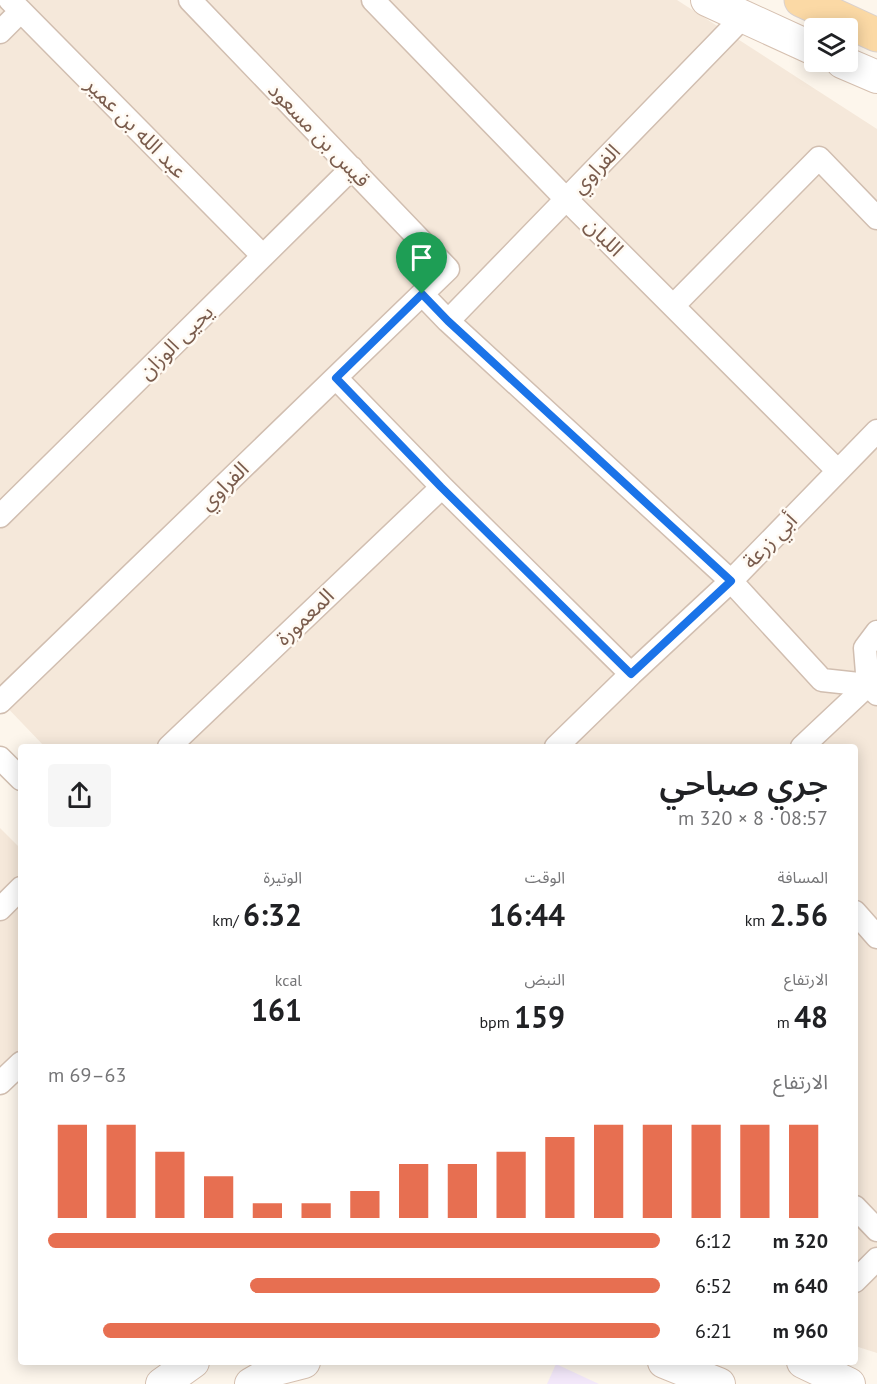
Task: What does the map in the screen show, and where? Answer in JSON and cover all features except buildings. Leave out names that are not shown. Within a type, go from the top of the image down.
[{"type":"main road","points":[[801,0],[877,35]]},
{"type":"main road","points":[[848,0],[877,15]]},
{"type":"street","name":"قيس بن مسعود","points":[[190,0],[448,269]]},
{"type":"street","name":"اللبان","points":[[373,0],[566,200],[838,471]]},
{"type":"street","points":[[707,0],[804,44]]},
{"type":"street","points":[[0,32],[15,6]]},
{"type":"street","name":"عبد الله بن عمير","points":[[15,6],[262,256]]},
{"type":"street","name":"الفراوي","points":[[448,321],[743,17]]},
{"type":"street","points":[[858,69],[877,77]]},
{"type":"street","points":[[673,306],[819,158],[877,218]]},
{"type":"street","name":"يحيى الوزان","points":[[0,516],[352,168]]},
{"type":"street","name":"الفراوي","points":[[0,702],[448,269]]},
{"type":"street","points":[[422,294],[448,321],[731,581],[822,680],[873,689]]},
{"type":"street","points":[[336,378],[441,487],[631,674]]},
{"type":"street","name":"أبي زرعة","points":[[559,744],[731,581],[877,431]]},
{"type":"street","name":"المعمورة","points":[[172,744],[441,487]]},
{"type":"street","points":[[873,689],[864,648],[877,632]]},
{"type":"street","points":[[806,744],[873,689]]},
{"type":"street","points":[[0,758],[18,776]]},
{"type":"street","points":[[0,909],[18,891]]},
{"type":"street","points":[[858,915],[877,937]]},
{"type":"street","points":[[0,1083],[18,1066]]},
{"type":"street","points":[[858,1210],[877,1230]]},
{"type":"street","points":[[858,1278],[877,1259]]},
{"type":"street","points":[[162,1384],[189,1365]]},
{"type":"street","points":[[251,1384],[277,1369],[292,1365]]},
{"type":"street","points":[[672,1365],[719,1384]]},
{"type":"street","points":[[809,1365],[849,1384]]},
{"type":"shaded area","points":[[0,0],[677,0],[877,129],[877,1353],[858,1347],[858,744],[42,744],[0,700]]},
{"type":"shaded area","points":[[0,828],[18,846],[18,1053],[0,1070]]},
{"type":"shaded area","points":[[556,1365],[558,1365],[599,1384],[547,1384]]},
{"type":"route","points":[[422,294],[448,321],[731,581],[631,674],[441,487],[336,378],[422,294]]}]
